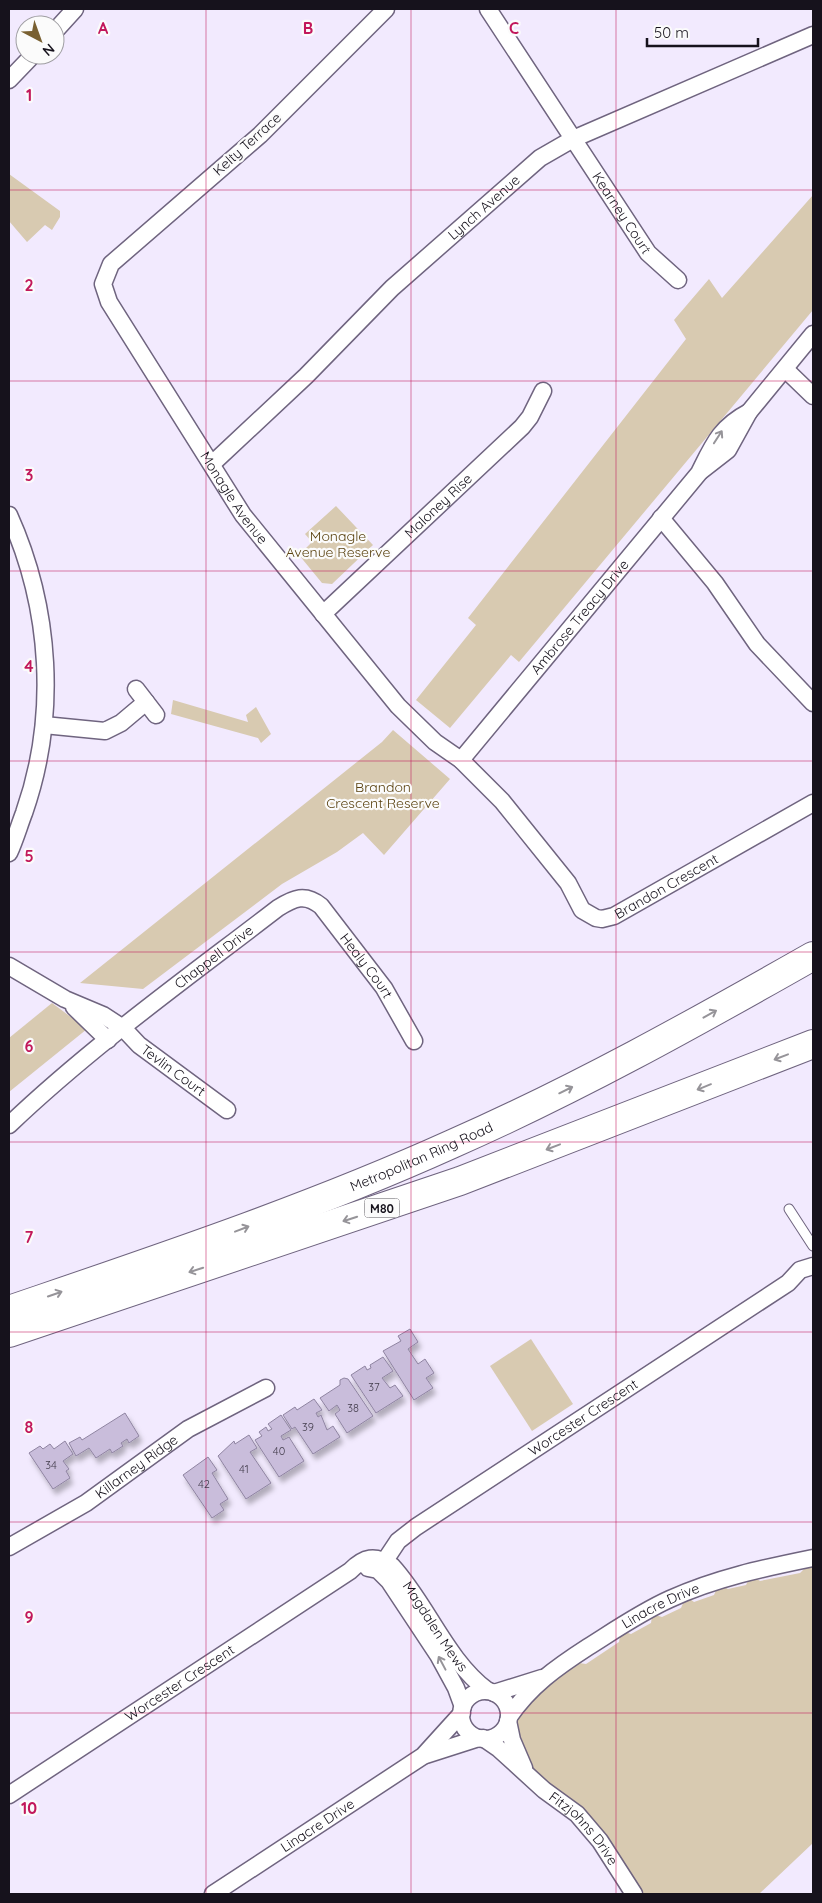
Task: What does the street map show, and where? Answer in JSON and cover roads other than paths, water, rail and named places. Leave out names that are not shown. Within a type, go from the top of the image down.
[{"type":"highway","name":"Metropolitan Ring Road","points":[[9,1310],[239,1230],[370,1180],[452,1145],[633,1056],[813,956]]},
{"type":"highway","name":"M80","points":[[9,1333],[460,1182],[813,1044]]},
{"type":"street","points":[[65,20],[75,9]]},
{"type":"street","name":"Kelty Terrace","points":[[105,276],[111,264],[260,135],[386,9]]},
{"type":"street","points":[[488,9],[573,139]]},
{"type":"street","name":"Lynch Avenue","points":[[212,464],[306,376],[392,288],[540,158],[573,139],[813,35]]},
{"type":"street","points":[[9,80],[24,65]]},
{"type":"street","name":"Kearney Court","points":[[573,139],[648,253],[678,280]]},
{"type":"street","name":"Monagle Avenue","points":[[105,276],[104,290],[109,302],[250,524],[398,706],[435,742],[461,760]]},
{"type":"street","name":"Ambrose Treacy Drive","points":[[461,760],[699,473],[728,450],[749,412],[813,334]]},
{"type":"street","points":[[785,369],[813,396]]},
{"type":"street","name":"Maloney Rise","points":[[323,614],[522,427],[534,411],[543,391]]},
{"type":"street","points":[[9,515],[28,566],[38,607],[46,666],[44,725],[37,770],[9,853]]},
{"type":"street","points":[[662,518],[715,583],[758,644],[813,703]]},
{"type":"street","points":[[44,725],[105,731],[121,723],[141,695],[156,715]]},
{"type":"street","name":"Brandon Crescent","points":[[461,760],[502,801],[563,876],[582,910],[589,916],[602,919],[623,911],[813,803]]},
{"type":"street","name":"Chappell Drive","points":[[9,1125],[50,1087],[108,1040],[278,908],[297,898],[309,898]]},
{"type":"street","name":"Healy Court","points":[[309,898],[321,906],[384,988],[414,1041]]},
{"type":"street","points":[[9,956],[24,974]]},
{"type":"street","points":[[9,966],[65,999],[102,1015],[123,1028]]},
{"type":"street","points":[[65,999],[108,1040]]},
{"type":"street","name":"Tevlin Court","points":[[123,1028],[148,1052],[227,1110]]},
{"type":"street","name":"Worcester Crescent","points":[[9,1795],[350,1571],[382,1566],[398,1541],[416,1527],[788,1283],[800,1270],[813,1266]]},
{"type":"street","name":"Worcester Crescent","points":[[788,1283],[813,1276]]},
{"type":"street","name":"Killarney Ridge","points":[[9,1547],[99,1494],[188,1429],[266,1388]]},
{"type":"street","name":"Linacre Drive","points":[[509,1719],[520,1701],[543,1678],[615,1630],[670,1599],[726,1578],[813,1558]]},
{"type":"street","name":"Linacre Drive","points":[[792,1562],[813,1563]]},
{"type":"street","name":"Magdalen Mews","points":[[382,1566],[400,1575],[472,1677],[491,1692]]},
{"type":"street","name":"Magdalen Mews","points":[[382,1566],[389,1581],[438,1654],[456,1688],[462,1710]]},
{"type":"street","name":"Linacre Drive","points":[[491,1692],[543,1678]]},
{"type":"street","points":[[509,1719],[502,1732],[490,1738],[481,1738],[468,1731],[462,1710],[470,1697],[491,1692],[507,1705],[509,1719],[512,1740],[525,1771]]},
{"type":"street","name":"Linacre Drive","points":[[423,1756],[462,1710]]},
{"type":"street","name":"Linacre Drive","points":[[213,1894],[423,1756],[481,1738]]},
{"type":"street","name":"Fitzjohns Drive","points":[[481,1738],[499,1749],[525,1771],[535,1783],[577,1814],[590,1828],[634,1894]]},
{"type":"lane","points":[[790,1209],[813,1246]]},
{"type":"park label","name":"Monagle Avenue Reserve","points":[[338,544]]},
{"type":"park label","name":"Brandon Crescent Reserve","points":[[383,796]]}]
